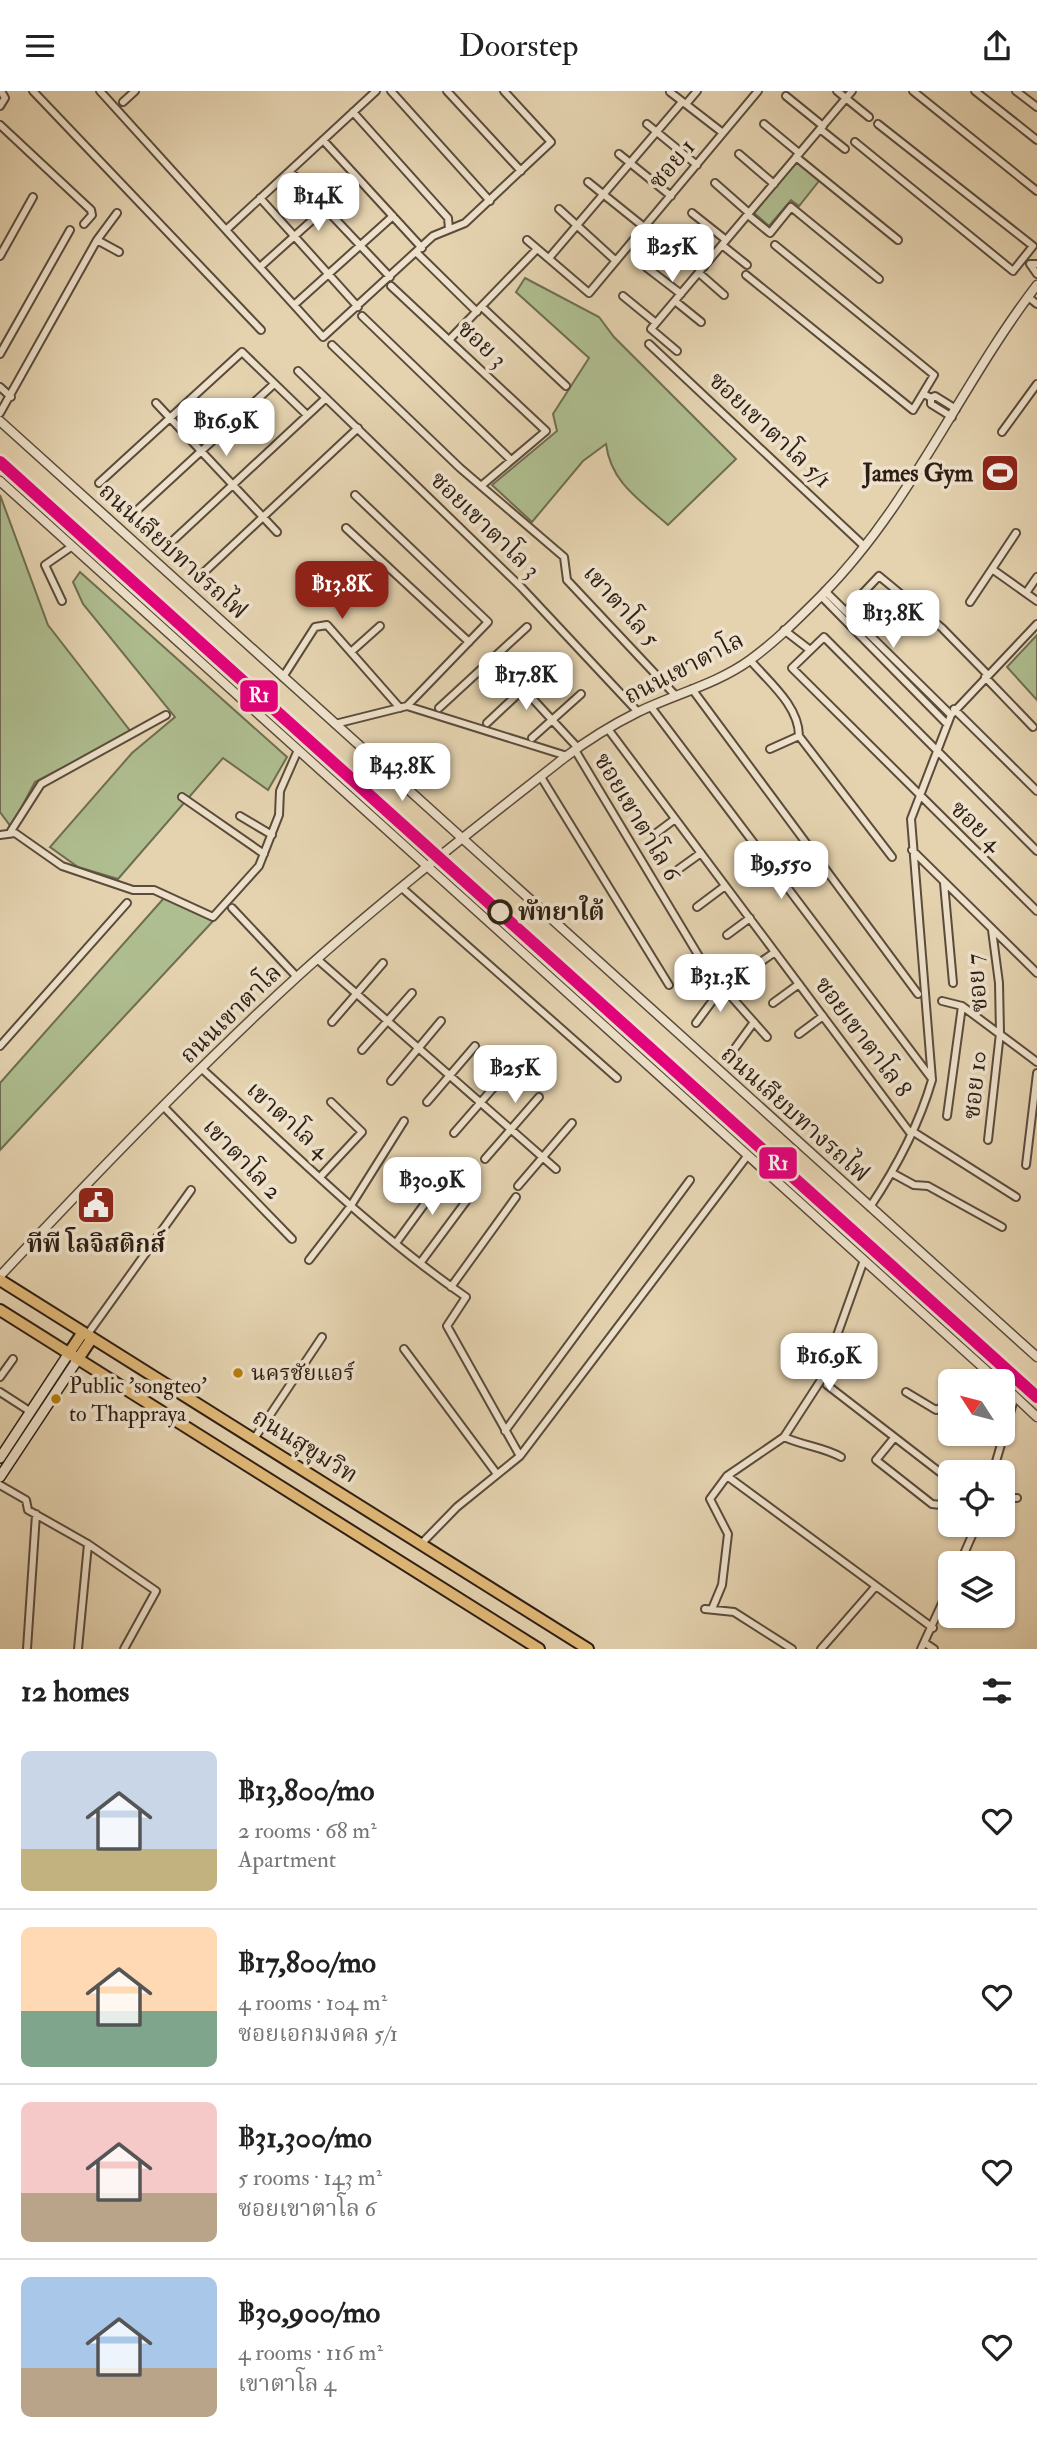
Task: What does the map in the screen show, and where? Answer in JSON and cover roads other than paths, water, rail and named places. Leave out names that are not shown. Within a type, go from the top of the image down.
[{"type":"highway","name":"ถนนสุขุมวิท","points":[[0,1278],[588,1649]]},
{"type":"highway","name":"ถนนสุขุมวิท","points":[[0,1311],[540,1649]]},
{"type":"highway","points":[[74,1356],[87,1335]]},
{"type":"main road","points":[[0,1458],[74,1356]]},
{"type":"main road","points":[[0,1477],[74,1356]]},
{"type":"street","points":[[0,106],[5,98],[1,91]]},
{"type":"street","points":[[33,91],[261,330]]},
{"type":"street","points":[[100,91],[323,337],[433,236],[465,223],[551,142],[504,91]]},
{"type":"street","points":[[124,101],[135,91]]},
{"type":"street","points":[[226,230],[376,91]]},
{"type":"street","points":[[391,91],[490,201]]},
{"type":"street","points":[[447,91],[521,171]]},
{"type":"street","points":[[527,240],[548,258],[657,132],[697,91]]},
{"type":"street","name":"ซอย 1","points":[[548,258],[589,293],[758,91]]},
{"type":"street","points":[[837,91],[869,117]]},
{"type":"street","points":[[677,351],[651,329],[852,91]]},
{"type":"street","points":[[913,91],[1037,191]]},
{"type":"street","points":[[975,91],[1037,140]]},
{"type":"street","points":[[1016,91],[1037,107]]},
{"type":"street","points":[[670,92],[723,133]]},
{"type":"street","points":[[786,96],[845,149]]},
{"type":"street","points":[[353,112],[448,218],[449,229]]},
{"type":"street","points":[[647,124],[696,165]]},
{"type":"street","points":[[764,124],[898,240]]},
{"type":"street","points":[[855,142],[1013,271],[1033,246],[878,124]]},
{"type":"street","points":[[0,125],[91,210],[92,215],[84,224]]},
{"type":"street","points":[[323,140],[393,216],[420,250],[479,309],[566,386]]},
{"type":"street","points":[[619,154],[671,196]]},
{"type":"street","points":[[739,154],[774,184]]},
{"type":"street","points":[[290,171],[390,277]]},
{"type":"street","points":[[260,267],[359,179]]},
{"type":"street","points":[[588,182],[644,227]]},
{"type":"street","points":[[715,183],[770,233],[791,207],[879,279]]},
{"type":"street","points":[[0,256],[33,197]]},
{"type":"street","points":[[260,198],[358,306]]},
{"type":"street","points":[[559,209],[616,261]]},
{"type":"street","points":[[0,412],[11,397],[97,240],[117,213]]},
{"type":"street","points":[[692,213],[747,265]]},
{"type":"street","points":[[294,305],[393,216]]},
{"type":"street","points":[[0,354],[70,230]]},
{"type":"street","points":[[97,240],[119,252]]},
{"type":"street","points":[[668,240],[724,295]]},
{"type":"street","points":[[746,275],[913,410],[927,396],[934,375],[775,245]]},
{"type":"street","points":[[449,340],[537,249]]},
{"type":"street","points":[[1023,259],[1034,264],[1037,274]]},
{"type":"street","points":[[646,267],[681,294]]},
{"type":"street","name":"ถนนเขาตาโล","points":[[0,1278],[201,1068],[317,959],[428,866],[576,749],[638,712],[750,660],[823,593],[863,545],[954,413],[985,358],[1037,285]]},
{"type":"street","name":"ซอย 3","points":[[391,286],[546,431],[511,460]]},
{"type":"street","points":[[623,296],[656,323]]},
{"type":"street","points":[[1028,297],[1037,304]]},
{"type":"street","points":[[675,301],[701,323]]},
{"type":"street","points":[[362,316],[511,460],[481,486]]},
{"type":"street","name":"ซอยเขาตาโล 5/1","points":[[649,344],[863,545]]},
{"type":"street","name":"เขาตาโล 5","points":[[332,345],[481,486],[519,515],[564,557],[567,580],[676,696]]},
{"type":"street","points":[[99,483],[243,352],[307,415]]},
{"type":"street","name":"ซอยเขาตาโล 3","points":[[298,371],[522,587],[638,712]]},
{"type":"street","points":[[134,514],[274,384]]},
{"type":"street","points":[[1002,432],[1037,384]]},
{"type":"street","points":[[0,387],[11,397]]},
{"type":"street","points":[[927,396],[935,396],[954,413]]},
{"type":"street","points":[[166,547],[326,398]]},
{"type":"street","points":[[156,403],[277,532]]},
{"type":"street","name":"ถนนเลียบทางรถไฟ","points":[[0,421],[1037,1357]]},
{"type":"street","points":[[201,575],[358,429]]},
{"type":"street","points":[[0,481],[985,1369]]},
{"type":"street","points":[[335,724],[404,707],[488,622],[355,495]]},
{"type":"street","points":[[346,528],[469,642]]},
{"type":"street","points":[[970,602],[1016,533]]},
{"type":"street","points":[[62,601],[45,565],[71,547]]},
{"type":"street","points":[[992,569],[1037,601]]},
{"type":"street","points":[[846,611],[879,576],[942,628],[1033,727]]},
{"type":"street","points":[[1026,593],[1037,577]]},
{"type":"street","points":[[823,593],[846,611],[1037,791]]},
{"type":"street","points":[[823,593],[947,724]]},
{"type":"street","points":[[870,1207],[892,1173],[912,1132],[932,1080],[911,819],[952,712],[1037,624]]},
{"type":"street","points":[[283,677],[316,627],[327,625],[404,707],[567,756]]},
{"type":"street","points":[[352,651],[380,626]]},
{"type":"street","points":[[439,708],[527,627]]},
{"type":"street","points":[[787,627],[798,633],[798,640],[810,650],[824,637],[1037,851]]},
{"type":"street","name":"ซอย 4","points":[[810,650],[792,669],[919,798],[1037,911]]},
{"type":"street","name":"ซอยเขาตาโล 6","points":[[495,657],[576,749],[706,968],[767,1037]]},
{"type":"street","points":[[750,660],[799,720],[799,736],[892,857]]},
{"type":"street","points":[[487,723],[552,662]]},
{"type":"street","points":[[692,689],[918,994]]},
{"type":"street","points":[[532,738],[581,694]]},
{"type":"street","points":[[651,706],[932,1080]]},
{"type":"street","points":[[0,835],[11,831],[41,784],[166,715]]},
{"type":"street","name":"ซอยเขาตาโล 8","points":[[608,729],[912,1132]]},
{"type":"street","points":[[770,749],[799,736]]},
{"type":"street","points":[[11,831],[62,866],[133,890],[154,890],[212,917],[259,866],[279,815],[280,791],[298,750]]},
{"type":"street","points":[[541,777],[669,985]]},
{"type":"street","points":[[182,797],[264,854]]},
{"type":"street","points":[[240,816],[272,835]]},
{"type":"street","points":[[655,834],[675,819]]},
{"type":"street","points":[[912,850],[1037,973]]},
{"type":"street","points":[[676,871],[701,853]]},
{"type":"street","points":[[944,883],[953,982]]},
{"type":"street","points":[[697,907],[725,886]]},
{"type":"street","points":[[402,888],[617,1078]]},
{"type":"street","points":[[0,1046],[127,903]]},
{"type":"street","points":[[232,908],[297,977]]},
{"type":"street","points":[[727,935],[750,918]]},
{"type":"street","name":"ซอย 7","points":[[992,930],[999,983],[1000,1033]]},
{"type":"street","points":[[752,968],[775,952]]},
{"type":"street","points":[[317,959],[556,1169]]},
{"type":"street","points":[[332,1022],[383,963]]},
{"type":"street","points":[[773,1003],[799,984]]},
{"type":"street","points":[[696,1023],[722,988]]},
{"type":"street","points":[[362,1050],[412,993]]},
{"type":"street","points":[[942,1001],[962,1006],[1037,1062]]},
{"type":"street","points":[[947,1116],[962,1006]]},
{"type":"street","points":[[799,1034],[823,1016]]},
{"type":"street","points":[[391,1081],[441,1021]]},
{"type":"street","points":[[730,1055],[754,1022]]},
{"type":"street","name":"ซอย 10","points":[[988,1140],[1000,1033]]},
{"type":"street","points":[[427,1102],[475,1046]]},
{"type":"street","name":"เขาตาโล 4","points":[[201,1068],[321,1176],[350,1207],[452,1287]]},
{"type":"street","points":[[454,1133],[508,1071]]},
{"type":"street","points":[[1026,1165],[1037,1073]]},
{"type":"street","points":[[485,1159],[539,1097]]},
{"type":"street","points":[[321,1176],[362,1132],[331,1102]]},
{"type":"street","name":"เขาตาโล 2","points":[[163,1106],[292,1239]]},
{"type":"street","points":[[309,1260],[350,1207],[404,1121]]},
{"type":"street","points":[[518,1187],[572,1123]]},
{"type":"street","points":[[912,1132],[1016,1197]]},
{"type":"street","points":[[421,1544],[457,1507],[520,1456],[748,1155]]},
{"type":"street","points":[[892,1173],[914,1185],[928,1186],[1002,1227]]},
{"type":"street","points":[[396,1243],[445,1176]]},
{"type":"street","points":[[505,1431],[690,1180]]},
{"type":"street","points":[[87,1335],[191,1190]]},
{"type":"street","points":[[516,1197],[452,1287],[466,1297],[447,1326],[520,1456]]},
{"type":"street","points":[[421,1262],[467,1200]]},
{"type":"street","points":[[792,1649],[734,1612],[708,1609],[722,1585],[728,1534],[710,1499],[727,1476],[785,1437],[821,1381],[864,1260]]},
{"type":"street","points":[[254,1439],[322,1337]]},
{"type":"street","points":[[404,1349],[496,1474]]},
{"type":"street","points":[[0,1377],[13,1359]]},
{"type":"street","points":[[827,1385],[938,1472]]},
{"type":"street","points":[[0,1392],[31,1412]]},
{"type":"street","points":[[906,1392],[938,1409]]},
{"type":"street","points":[[1015,1396],[1037,1417]]},
{"type":"street","points":[[785,1437],[806,1447],[826,1449],[841,1457]]},
{"type":"street","points":[[894,1438],[876,1460],[932,1504],[938,1505]]},
{"type":"street","points":[[727,1476],[933,1627]]},
{"type":"street","points":[[0,1485],[26,1500],[28,1510],[88,1544],[156,1591],[124,1649]]},
{"type":"street","points":[[27,1649],[36,1514]]},
{"type":"street","points":[[78,1649],[88,1544]]},
{"type":"street","points":[[821,1649],[876,1586]]},
{"type":"street","points":[[934,1649],[923,1646],[938,1615]]},
{"type":"place","name":"James Gym","points":[[1000,473]]},
{"type":"place","name":"พัทยาใต้","points":[[500,912]]},
{"type":"place","name":"ทีพี โลจิสติกส์","points":[[96,1205]]},
{"type":"place","name":"นครชัยแอร์","points":[[238,1373]]},
{"type":"place","name":"Public 'songteo' to Thappraya","points":[[56,1399]]}]
